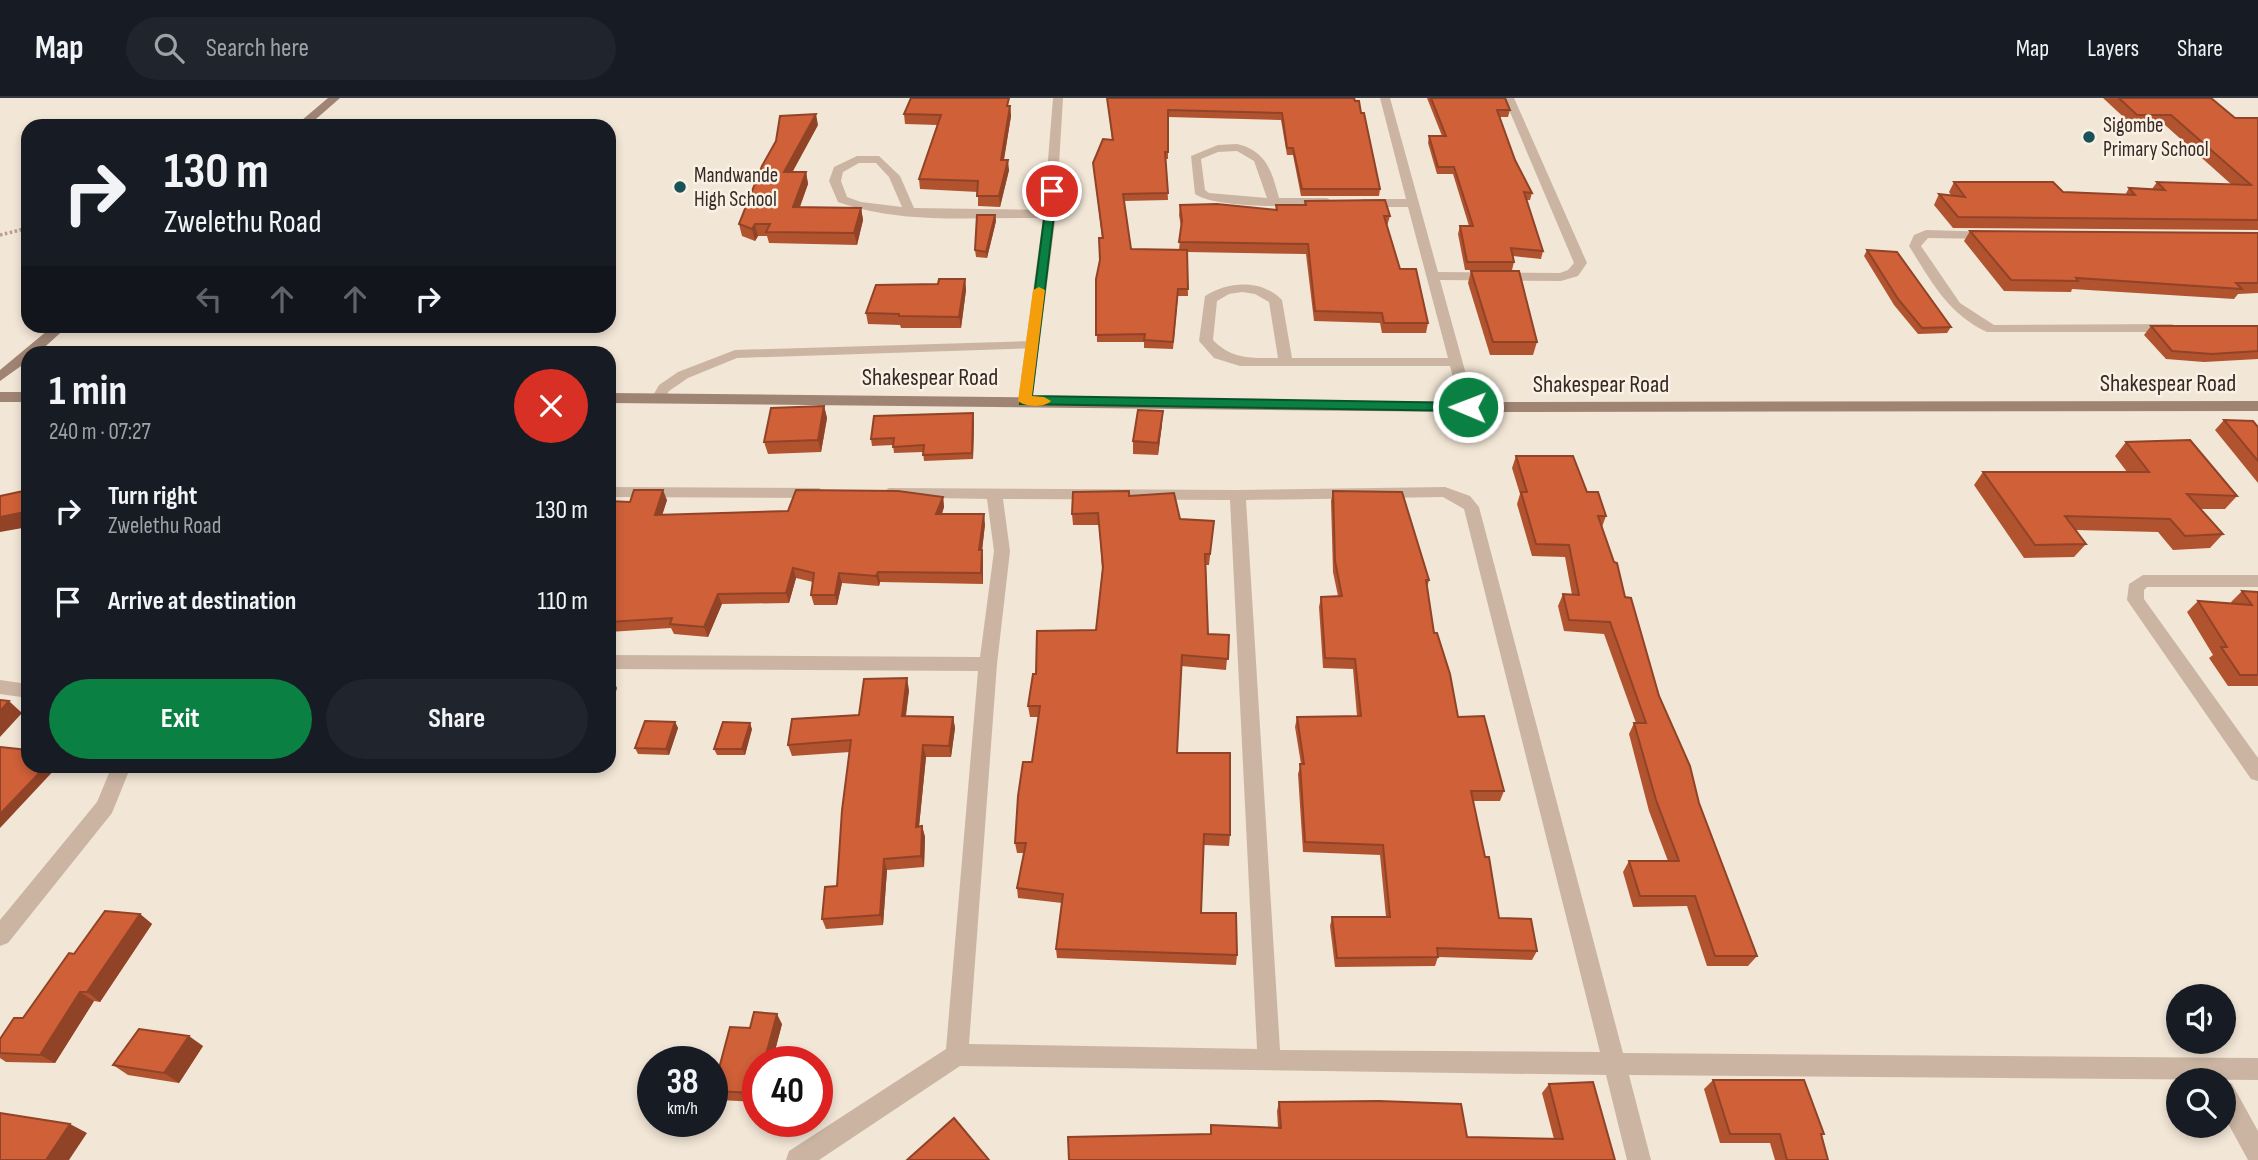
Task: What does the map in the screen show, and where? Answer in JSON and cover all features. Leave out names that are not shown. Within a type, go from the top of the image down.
[{"type":"street","points":[[310,119],[335,98]]},
{"type":"street","points":[[1024,401],[1050,214],[1058,98]]},
{"type":"street","points":[[1385,98],[1412,203],[1435,276],[1454,362],[1468,407]]},
{"type":"street","points":[[1435,276],[1561,277],[1573,273],[1581,263],[1509,98]]},
{"type":"street","points":[[1274,202],[1260,159],[1252,153],[1235,148],[1214,149],[1195,158],[1199,191],[1206,196],[1274,202],[1412,203]]},
{"type":"street","points":[[909,210],[894,176],[879,160],[857,159],[838,170],[835,181],[843,200],[860,207],[909,210],[1050,214]]},
{"type":"street","points":[[2009,235],[1926,234],[1917,238],[1915,246],[1960,313],[1992,329],[2181,328]]},
{"type":"street","points":[[1286,363],[1275,300],[1266,293],[1245,288],[1225,289],[1209,299],[1206,341],[1219,355],[1240,362],[1286,363],[1454,362]]},
{"type":"street","points":[[37,346],[53,333]]},
{"type":"street","points":[[0,377],[21,359]]},
{"type":"street","points":[[0,397],[21,397]]},
{"type":"street","name":"Shakespear Road","points":[[616,398],[1468,407],[2258,406]]},
{"type":"street","points":[[616,492],[843,493]]},
{"type":"street","points":[[870,493],[1238,495],[1444,492],[1471,506],[1639,1160]]},
{"type":"street","points":[[957,1055],[988,664],[1002,551],[994,493]]},
{"type":"street","points":[[1238,495],[1269,1061]]},
{"type":"street","points":[[2258,581],[2143,581],[2135,588],[2136,600],[2258,773]]},
{"type":"street","points":[[616,662],[988,664]]},
{"type":"street","points":[[0,687],[21,690]]},
{"type":"street","points":[[0,936],[105,807],[119,773]]},
{"type":"street","points":[[798,1160],[957,1055],[2166,1073]]},
{"type":"street","points":[[2236,1072],[2258,1069]]},
{"type":"street","points":[[2236,1114],[2258,1155]]},
{"type":"lane","points":[[658,399],[664,388],[683,375],[735,354],[1033,345]]},
{"type":"path","points":[[0,236],[21,230]]},
{"type":"building","points":[[911,98],[1009,98],[1001,160],[1008,160],[999,196],[977,196],[978,181],[919,179],[941,115],[904,114]]},
{"type":"building","points":[[1107,98],[1354,98],[1359,101],[1361,113],[1364,113],[1380,189],[1302,189],[1293,148],[1287,148],[1282,113],[1168,110],[1168,152],[1165,152],[1168,193],[1123,194],[1131,249],[1187,250],[1188,289],[1178,289],[1173,342],[1144,340],[1145,334],[1096,335],[1096,279],[1100,260],[1099,238],[1103,238],[1093,163],[1103,139],[1113,140]]},
{"type":"building","points":[[1431,98],[1505,98],[1510,110],[1497,110],[1515,160],[1532,193],[1524,192],[1543,251],[1511,248],[1514,262],[1467,262],[1460,226],[1473,226],[1454,167],[1438,167],[1429,136],[1446,136]]},
{"type":"building","points":[[2119,98],[2211,98],[2235,118],[2258,118],[2258,220],[1958,217],[1939,194],[1965,197],[1954,182],[2053,182],[2063,192],[2135,195],[2129,188],[2165,190],[2157,182],[2251,185],[2171,115],[2137,115]]},
{"type":"building","points":[[816,114],[784,172],[806,172],[793,207],[861,208],[854,233],[766,232],[770,224],[755,224],[752,229],[739,224],[762,166],[776,141],[780,116]]},
{"type":"building","points":[[1385,200],[1390,216],[1384,216],[1400,269],[1416,269],[1428,323],[1384,323],[1382,313],[1315,311],[1308,244],[1179,242],[1182,221],[1180,205],[1217,204],[1277,210],[1276,205],[1306,205],[1305,201]]},
{"type":"building","points":[[977,215],[995,215],[986,252],[975,250]]},
{"type":"building","points":[[1970,231],[2258,233],[2258,283],[2236,283],[2242,289],[2076,278],[2078,281],[2011,280]]},
{"type":"building","points":[[1867,250],[1897,252],[1951,327],[1922,328],[1898,299]]},
{"type":"building","points":[[1471,271],[1519,271],[1537,342],[1493,342]]},
{"type":"building","points":[[939,279],[965,279],[959,317],[866,313],[876,285],[938,284]]},
{"type":"building","points":[[2151,326],[2258,326],[2258,351],[2212,354],[2172,351]]},
{"type":"building","points":[[824,406],[818,440],[764,442],[771,408]]},
{"type":"building","points":[[1138,410],[1163,411],[1158,443],[1133,441]]},
{"type":"building","points":[[973,413],[972,453],[923,455],[924,445],[893,447],[894,438],[871,439],[874,416]]},
{"type":"building","points":[[2224,420],[2253,421],[2258,427],[2258,461]]},
{"type":"building","points":[[2190,440],[2237,496],[2187,494],[2223,534],[2185,536],[2170,519],[2065,516],[2086,544],[2035,545],[1983,472],[2149,472],[2126,442]]},
{"type":"building","points":[[1516,456],[1573,456],[1587,492],[1598,492],[1606,516],[1598,516],[1614,562],[1617,563],[1625,597],[1631,598],[1659,696],[1690,766],[1699,803],[1757,956],[1715,956],[1695,896],[1640,896],[1629,861],[1679,861],[1656,800],[1634,723],[1646,723],[1610,622],[1569,620],[1563,594],[1579,595],[1569,545],[1536,544],[1521,492],[1527,492]]},
{"type":"building","points":[[634,490],[663,490],[655,515],[788,511],[796,490],[898,491],[943,497],[936,514],[984,514],[979,550],[982,550],[981,573],[878,572],[876,576],[839,573],[835,595],[811,595],[814,573],[793,568],[786,593],[718,594],[704,627],[670,624],[672,618],[616,622],[616,501],[630,502]]},
{"type":"building","points":[[1129,491],[1129,496],[1174,493],[1180,519],[1214,521],[1210,554],[1205,554],[1208,634],[1229,635],[1228,659],[1182,655],[1177,753],[1230,753],[1230,835],[1204,834],[1201,913],[1236,913],[1237,955],[1056,949],[1063,894],[1017,888],[1026,843],[1015,843],[1018,796],[1023,762],[1032,762],[1040,706],[1028,706],[1033,674],[1036,674],[1037,631],[1096,630],[1103,567],[1098,513],[1072,514],[1073,492]]},
{"type":"building","points":[[1333,491],[1402,492],[1429,580],[1426,580],[1434,633],[1437,633],[1450,674],[1458,717],[1484,716],[1504,791],[1471,791],[1485,857],[1489,857],[1499,918],[1531,919],[1537,951],[1437,948],[1438,957],[1337,958],[1332,917],[1390,917],[1383,845],[1305,842],[1300,764],[1304,764],[1297,717],[1361,716],[1355,659],[1325,658],[1321,597],[1342,596],[1335,561]]},
{"type":"building","points":[[21,492],[21,513],[0,517],[0,496]]},
{"type":"building","points":[[2242,591],[2258,592],[2258,675],[2240,675],[2221,647],[2227,647],[2198,601],[2252,605]]},
{"type":"building","points":[[907,678],[902,716],[953,717],[949,746],[923,745],[916,827],[922,826],[921,856],[884,859],[880,915],[822,919],[825,887],[837,886],[842,810],[851,740],[788,745],[792,719],[859,715],[864,679]]},
{"type":"building","points":[[0,700],[9,701],[0,711]]},
{"type":"building","points":[[645,721],[675,722],[666,749],[635,748]]},
{"type":"building","points":[[723,722],[750,723],[742,749],[714,749]]},
{"type":"building","points":[[0,747],[21,749],[21,773],[39,773],[0,814]]},
{"type":"building","points":[[105,911],[140,914],[87,992],[80,992],[40,1055],[0,1053],[0,1039],[14,1018],[23,1018],[69,953],[74,954]]},
{"type":"building","points":[[754,1012],[777,1014],[768,1046],[742,1046],[742,1092],[728,1092],[728,1046],[725,1046],[730,1027],[750,1028]]},
{"type":"building","points":[[139,1029],[189,1036],[164,1073],[113,1065]]},
{"type":"building","points":[[1713,1080],[1804,1080],[1824,1134],[1821,1134],[1828,1160],[1787,1160],[1780,1134],[1730,1134]]},
{"type":"building","points":[[1593,1082],[1615,1160],[1069,1160],[1068,1137],[1211,1134],[1211,1125],[1281,1128],[1279,1102],[1461,1104],[1467,1137],[1563,1139],[1549,1084]]},
{"type":"building","points":[[0,1113],[70,1124],[46,1160],[0,1160]]},
{"type":"building","points":[[954,1118],[989,1160],[907,1160]]},
{"type":"slow traffic","points":[[1039,290],[1024,401],[1044,401]]},
{"type":"place","name":"Sigombe Primary School","points":[[2089,137]]},
{"type":"place","name":"Mandwande High School","points":[[680,187]]},
{"type":"route","points":[[1052,191],[1024,401],[1468,407]]}]
